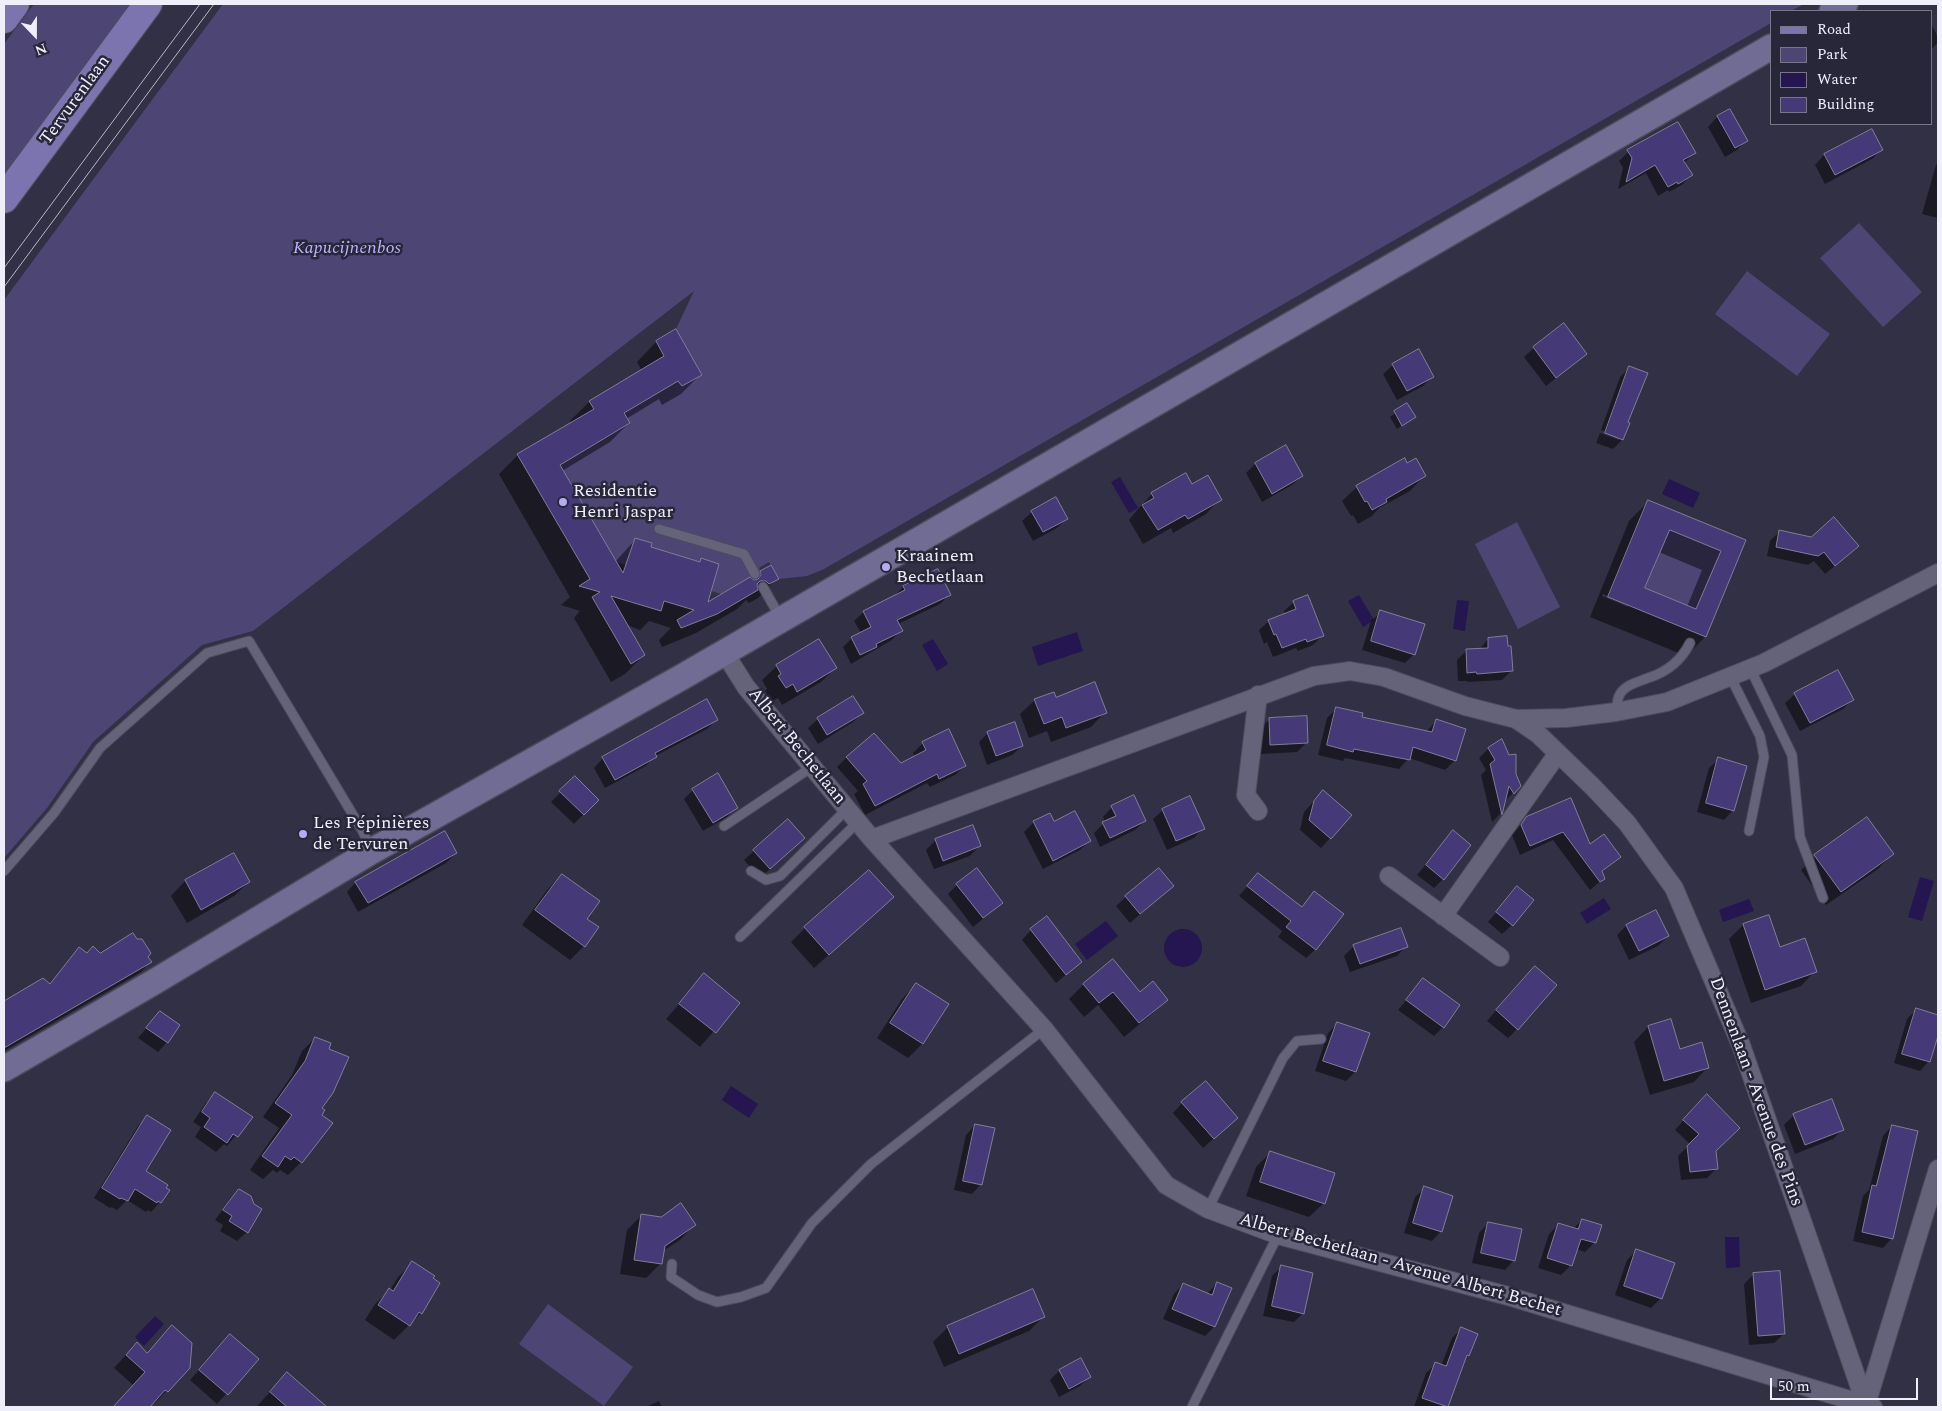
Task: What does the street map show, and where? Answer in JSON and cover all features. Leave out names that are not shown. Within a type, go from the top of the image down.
[{"type":"main road","points":[[4,18],[15,4]]},
{"type":"main road","name":"Tervurenlaan","points":[[4,199],[148,4]]},
{"type":"street","points":[[1834,10],[1845,4]]},
{"type":"street","points":[[4,1069],[154,982],[372,851],[724,652],[1770,48]]},
{"type":"street","points":[[872,839],[1258,695],[1314,676],[1350,671],[1384,677],[1465,706],[1516,719],[1566,718],[1616,712],[1667,702],[1750,668],[1938,573]]},
{"type":"street","name":"Albert Bechetlaan","points":[[724,652],[746,687],[872,839]]},
{"type":"street","points":[[1258,695],[1246,796],[1258,810]]},
{"type":"street","name":"Dennenlaan - Avenue des Pins","points":[[1516,719],[1538,734],[1627,823],[1674,888],[1741,1045],[1869,1406]]},
{"type":"street","points":[[1443,916],[1558,753]]},
{"type":"street","name":"Albert Bechetlaan - Avenue Albert Bechet","points":[[872,839],[1044,1029],[1166,1185],[1208,1209],[1278,1234],[1508,1296],[1869,1406]]},
{"type":"street","points":[[1389,876],[1500,956]]},
{"type":"street","points":[[1869,1406],[1938,1169]]},
{"type":"lane","points":[[660,529],[744,554],[755,574]]},
{"type":"lane","points":[[763,587],[781,619]]},
{"type":"lane","points":[[4,872],[54,813],[100,748],[206,653],[249,641],[362,830],[372,851]]},
{"type":"lane","points":[[1616,712],[1618,696],[1629,685],[1650,678],[1669,668],[1683,657],[1690,644]]},
{"type":"lane","points":[[1750,668],[1792,755],[1800,837],[1823,898]]},
{"type":"lane","points":[[1730,676],[1760,736],[1764,757],[1749,831]]},
{"type":"lane","points":[[724,826],[812,767]]},
{"type":"lane","points":[[751,872],[766,880],[780,876],[852,815]]},
{"type":"lane","points":[[740,937],[852,815]]},
{"type":"lane","points":[[672,1264],[671,1277],[698,1295],[717,1302],[741,1297],[766,1288],[812,1224],[871,1164],[1044,1029]]},
{"type":"lane","points":[[1208,1209],[1284,1058],[1296,1041],[1321,1038]]},
{"type":"lane","points":[[1192,1407],[1278,1234]]},
{"type":"green space","points":[[34,4],[134,4],[4,178],[4,44]]},
{"type":"green space","name":"Kapucijnenbos","points":[[223,4],[1804,4],[1793,10],[1770,10],[1770,24],[824,569],[807,576],[779,579],[769,562],[759,568],[761,571],[721,594],[711,591],[719,564],[702,558],[700,562],[651,547],[652,543],[635,539],[626,565],[610,560],[560,465],[630,424],[624,413],[678,381],[682,386],[702,375],[676,329],[694,291],[253,631],[202,645],[93,742],[47,808],[4,858],[4,300]]},
{"type":"green space","points":[[1859,223],[1922,292],[1883,327],[1820,258]]},
{"type":"green space","points":[[1747,271],[1830,334],[1797,376],[1715,314]]},
{"type":"green space","points":[[1517,522],[1560,607],[1518,629],[1475,544]]},
{"type":"green space","points":[[1670,530],[1721,551],[1696,609],[1645,588]]},
{"type":"green space","points":[[548,1304],[633,1367],[604,1406],[519,1344]]},
{"type":"water","points":[[1120,477],[1138,508],[1129,513],[1111,482]]},
{"type":"water","points":[[1669,479],[1700,493],[1693,508],[1662,494]]},
{"type":"water","points":[[1359,595],[1374,620],[1363,627],[1348,601]]},
{"type":"water","points":[[1457,600],[1469,601],[1465,631],[1453,629]]},
{"type":"water","points":[[1077,632],[1083,651],[1038,666],[1032,647]]},
{"type":"water","points":[[933,639],[948,664],[937,671],[922,645]]},
{"type":"water","points":[[1920,877],[1934,881],[1922,921],[1908,917]]},
{"type":"water","points":[[1604,898],[1611,909],[1587,924],[1580,913]]},
{"type":"water","points":[[1749,899],[1754,911],[1723,922],[1719,910]]},
{"type":"water","points":[[1106,921],[1118,936],[1087,960],[1075,944]]},
{"type":"water","points":[[1183,929],[1196,935],[1202,948],[1196,961],[1183,967],[1170,961],[1164,948],[1170,935]]},
{"type":"water","points":[[731,1086],[758,1104],[749,1118],[722,1100]]},
{"type":"water","points":[[1725,1237],[1739,1237],[1740,1267],[1726,1268]]},
{"type":"water","points":[[155,1316],[164,1324],[144,1346],[135,1337]]},
{"type":"building","points":[[1730,109],[1748,141],[1735,148],[1717,116]]},
{"type":"building","points":[[1678,122],[1696,153],[1683,160],[1693,175],[1678,184],[1677,182],[1668,187],[1655,165],[1626,182],[1632,158],[1627,150]]},
{"type":"building","points":[[1872,129],[1883,150],[1835,175],[1824,154]]},
{"type":"building","points":[[1564,323],[1587,354],[1556,378],[1533,347]]},
{"type":"building","name":"Residentie Henri Jaspar","points":[[676,329],[702,375],[682,386],[678,381],[624,413],[630,423],[560,465],[623,573],[635,538],[652,543],[651,547],[700,562],[701,558],[719,564],[708,602],[750,577],[754,580],[758,579],[761,575],[760,571],[771,565],[779,579],[769,584],[766,581],[760,581],[757,584],[758,590],[717,614],[681,628],[677,620],[694,610],[664,601],[661,611],[611,596],[645,655],[631,664],[592,597],[600,592],[579,586],[590,579],[517,454],[594,409],[589,401],[664,356],[656,341]]},
{"type":"building","points":[[1419,349],[1434,377],[1407,391],[1392,364]]},
{"type":"building","points":[[1629,366],[1648,373],[1628,422],[1630,423],[1623,440],[1605,433]]},
{"type":"building","points":[[1407,403],[1416,417],[1402,426],[1394,411]]},
{"type":"building","points":[[1286,445],[1303,476],[1272,494],[1255,463]]},
{"type":"building","points":[[1405,458],[1407,463],[1416,458],[1426,476],[1386,499],[1387,502],[1372,510],[1356,486]]},
{"type":"building","points":[[1186,473],[1192,484],[1208,475],[1222,500],[1188,519],[1185,515],[1158,530],[1142,505],[1154,498],[1151,493]]},
{"type":"building","points":[[1056,497],[1068,519],[1043,532],[1031,511]]},
{"type":"building","points":[[1648,500],[1746,540],[1706,637],[1608,597]],"holes":[[[1670,530],[1721,551],[1696,609],[1645,588]]]},
{"type":"building","points":[[1834,517],[1859,546],[1835,566],[1824,552],[1818,556],[1776,547],[1779,530],[1811,537]]},
{"type":"building","points":[[938,569],[951,595],[897,620],[903,631],[876,644],[877,647],[860,655],[851,637],[871,627],[863,611],[905,590],[903,586]]},
{"type":"building","points":[[1308,595],[1324,636],[1307,642],[1306,639],[1282,648],[1268,620],[1296,609],[1293,601]]},
{"type":"building","points":[[1380,610],[1425,624],[1415,655],[1371,641]]},
{"type":"building","points":[[1507,636],[1508,646],[1511,646],[1513,671],[1467,673],[1466,649],[1488,648],[1488,638]]},
{"type":"building","points":[[819,639],[837,668],[797,692],[793,684],[786,688],[778,676],[781,674],[776,665]]},
{"type":"building","points":[[1838,670],[1854,700],[1810,723],[1794,693]]},
{"type":"building","points":[[1095,682],[1107,713],[1066,728],[1062,717],[1044,724],[1034,699],[1054,692],[1056,697]]},
{"type":"building","points":[[853,696],[864,713],[827,735],[817,718]]},
{"type":"building","points":[[707,699],[718,720],[655,753],[657,757],[615,780],[602,757]]},
{"type":"building","points":[[1336,707],[1363,713],[1362,717],[1432,732],[1436,719],[1466,729],[1456,761],[1413,747],[1410,760],[1354,749],[1353,752],[1327,745]]},
{"type":"building","points":[[1307,716],[1308,743],[1270,745],[1269,718]]},
{"type":"building","points":[[1015,722],[1023,746],[996,756],[987,732]]},
{"type":"building","points":[[949,729],[966,766],[939,779],[937,774],[875,806],[863,784],[867,781],[846,757],[874,733],[901,763],[926,750],[922,742]]},
{"type":"building","points":[[1502,739],[1509,755],[1516,754],[1516,774],[1521,786],[1514,794],[1509,786],[1502,815],[1490,764],[1495,760],[1488,748]]},
{"type":"building","points":[[1718,757],[1747,766],[1734,811],[1706,803]]},
{"type":"building","points":[[718,773],[738,808],[713,823],[692,789]]},
{"type":"building","points":[[575,776],[599,800],[584,815],[559,791]]},
{"type":"building","points":[[1323,790],[1352,815],[1331,839],[1309,820],[1314,801]]},
{"type":"building","points":[[1134,795],[1146,821],[1110,838],[1102,822],[1116,816],[1111,806]]},
{"type":"building","points":[[1190,796],[1205,829],[1176,841],[1162,809]]},
{"type":"building","points":[[1571,798],[1590,844],[1604,834],[1621,857],[1602,871],[1605,879],[1600,882],[1563,832],[1530,846],[1521,825],[1526,817]]},
{"type":"building","points":[[1075,811],[1091,841],[1053,861],[1033,821],[1050,813],[1054,821]]},
{"type":"building","points":[[1867,817],[1894,854],[1841,892],[1814,855]]},
{"type":"building","points":[[788,819],[805,838],[770,869],[753,850]]},
{"type":"building","points":[[973,825],[981,846],[943,861],[935,839]]},
{"type":"building","points":[[1453,830],[1471,845],[1444,880],[1426,865]]},
{"type":"building","points":[[445,831],[457,853],[368,903],[355,882]]},
{"type":"building","points":[[234,853],[250,882],[201,910],[185,880]]},
{"type":"building","points":[[977,868],[1003,903],[983,918],[956,884]]},
{"type":"building","points":[[1159,868],[1174,886],[1140,914],[1125,896]]},
{"type":"building","points":[[869,870],[894,897],[829,955],[804,927]]},
{"type":"building","points":[[1258,873],[1302,907],[1314,891],[1344,914],[1316,950],[1286,927],[1291,921],[1247,886]]},
{"type":"building","points":[[562,874],[600,901],[587,919],[599,927],[585,947],[535,910]]},
{"type":"building","points":[[1517,886],[1534,900],[1513,926],[1496,912]]},
{"type":"building","points":[[1656,910],[1669,936],[1639,951],[1626,925]]},
{"type":"building","points":[[1769,915],[1780,947],[1805,938],[1817,972],[1765,990],[1743,924]]},
{"type":"building","points":[[1047,916],[1082,962],[1066,975],[1030,929]]},
{"type":"building","points":[[1401,928],[1408,947],[1360,964],[1353,945]]},
{"type":"building","points":[[133,933],[137,939],[142,939],[151,953],[148,957],[152,962],[4,1048],[4,1001],[43,978],[50,984],[79,947],[87,953],[93,946],[100,953]]},
{"type":"building","points":[[1113,959],[1140,992],[1153,981],[1168,1000],[1139,1023],[1113,992],[1099,1003],[1083,984]]},
{"type":"building","points":[[1535,966],[1557,985],[1518,1030],[1496,1010]]},
{"type":"building","points":[[704,973],[740,1003],[716,1033],[679,1004]]},
{"type":"building","points":[[1423,978],[1460,1005],[1444,1028],[1406,1000]]},
{"type":"building","points":[[916,983],[949,1004],[923,1044],[890,1023]]},
{"type":"building","points":[[1916,1008],[1938,1015],[1938,1036],[1930,1062],[1902,1054]]},
{"type":"building","points":[[160,1011],[180,1025],[168,1043],[146,1028]]},
{"type":"building","points":[[1671,1019],[1680,1049],[1702,1042],[1709,1068],[1664,1081],[1648,1026]]},
{"type":"building","points":[[1337,1022],[1370,1033],[1356,1072],[1323,1061]]},
{"type":"building","points":[[315,1037],[331,1043],[329,1049],[349,1057],[333,1093],[322,1108],[325,1110],[322,1115],[333,1123],[302,1163],[294,1157],[291,1160],[285,1156],[278,1167],[262,1156],[292,1115],[275,1103],[305,1061]]},
{"type":"building","points":[[1206,1081],[1238,1118],[1214,1139],[1181,1102]]},
{"type":"building","points":[[215,1092],[253,1117],[238,1137],[233,1134],[227,1143],[204,1127],[210,1118],[202,1112]]},
{"type":"building","points":[[1707,1094],[1740,1128],[1716,1151],[1718,1169],[1690,1172],[1687,1146],[1699,1134],[1683,1120]]},
{"type":"building","points":[[1832,1099],[1844,1130],[1805,1145],[1793,1114]]},
{"type":"building","points":[[147,1115],[171,1130],[146,1171],[168,1185],[166,1188],[170,1190],[161,1203],[158,1201],[157,1203],[135,1189],[128,1201],[120,1199],[102,1188]]},
{"type":"building","points":[[975,1124],[995,1128],[982,1185],[963,1181]]},
{"type":"building","points":[[1892,1125],[1918,1131],[1893,1239],[1862,1232],[1872,1185],[1876,1186]]},
{"type":"building","points":[[1270,1151],[1335,1173],[1325,1204],[1260,1182]]},
{"type":"building","points":[[1424,1186],[1453,1196],[1442,1232],[1413,1223]]},
{"type":"building","points":[[239,1189],[251,1196],[254,1204],[262,1209],[248,1233],[229,1221],[232,1216],[223,1210]]},
{"type":"building","points":[[681,1203],[696,1225],[665,1246],[662,1264],[634,1260],[641,1214],[661,1217]]},
{"type":"building","points":[[1582,1219],[1602,1225],[1596,1243],[1581,1239],[1572,1266],[1547,1258],[1558,1223],[1578,1229]]},
{"type":"building","points":[[1488,1222],[1522,1229],[1515,1261],[1481,1253]]},
{"type":"building","points":[[1636,1249],[1675,1263],[1662,1299],[1624,1286]]},
{"type":"building","points":[[412,1261],[435,1276],[433,1278],[440,1283],[422,1314],[419,1312],[410,1326],[378,1305],[389,1288],[393,1291]]},
{"type":"building","points":[[1281,1265],[1313,1273],[1304,1314],[1272,1306]]},
{"type":"building","points":[[1780,1271],[1785,1334],[1758,1336],[1753,1273]]},
{"type":"building","points":[[1217,1282],[1232,1288],[1215,1327],[1172,1309],[1183,1283],[1212,1295]]},
{"type":"building","points":[[1033,1289],[1045,1317],[959,1354],[947,1326]]},
{"type":"building","points":[[172,1325],[192,1343],[190,1368],[168,1392],[165,1390],[150,1407],[113,1407],[145,1372],[126,1355],[137,1342],[147,1353]]},
{"type":"building","points":[[1461,1327],[1478,1334],[1469,1356],[1467,1355],[1448,1407],[1422,1398],[1435,1362],[1446,1366]]},
{"type":"building","points":[[230,1334],[259,1359],[228,1395],[199,1370]]},
{"type":"building","points":[[1081,1358],[1091,1377],[1069,1389],[1059,1370]]},
{"type":"building","points":[[287,1372],[327,1407],[287,1407],[270,1392]]},
{"type":"tram line","points":[[4,268],[200,4]]},
{"type":"tram line","points":[[4,287],[214,4]]},
{"type":"place","name":"Residentie Henri Jaspar","points":[[563,502]]},
{"type":"place","name":"Kraainem Bechetlaan","points":[[886,567]]},
{"type":"place","name":"Les Pépinières de Tervuren","points":[[303,834]]}]
